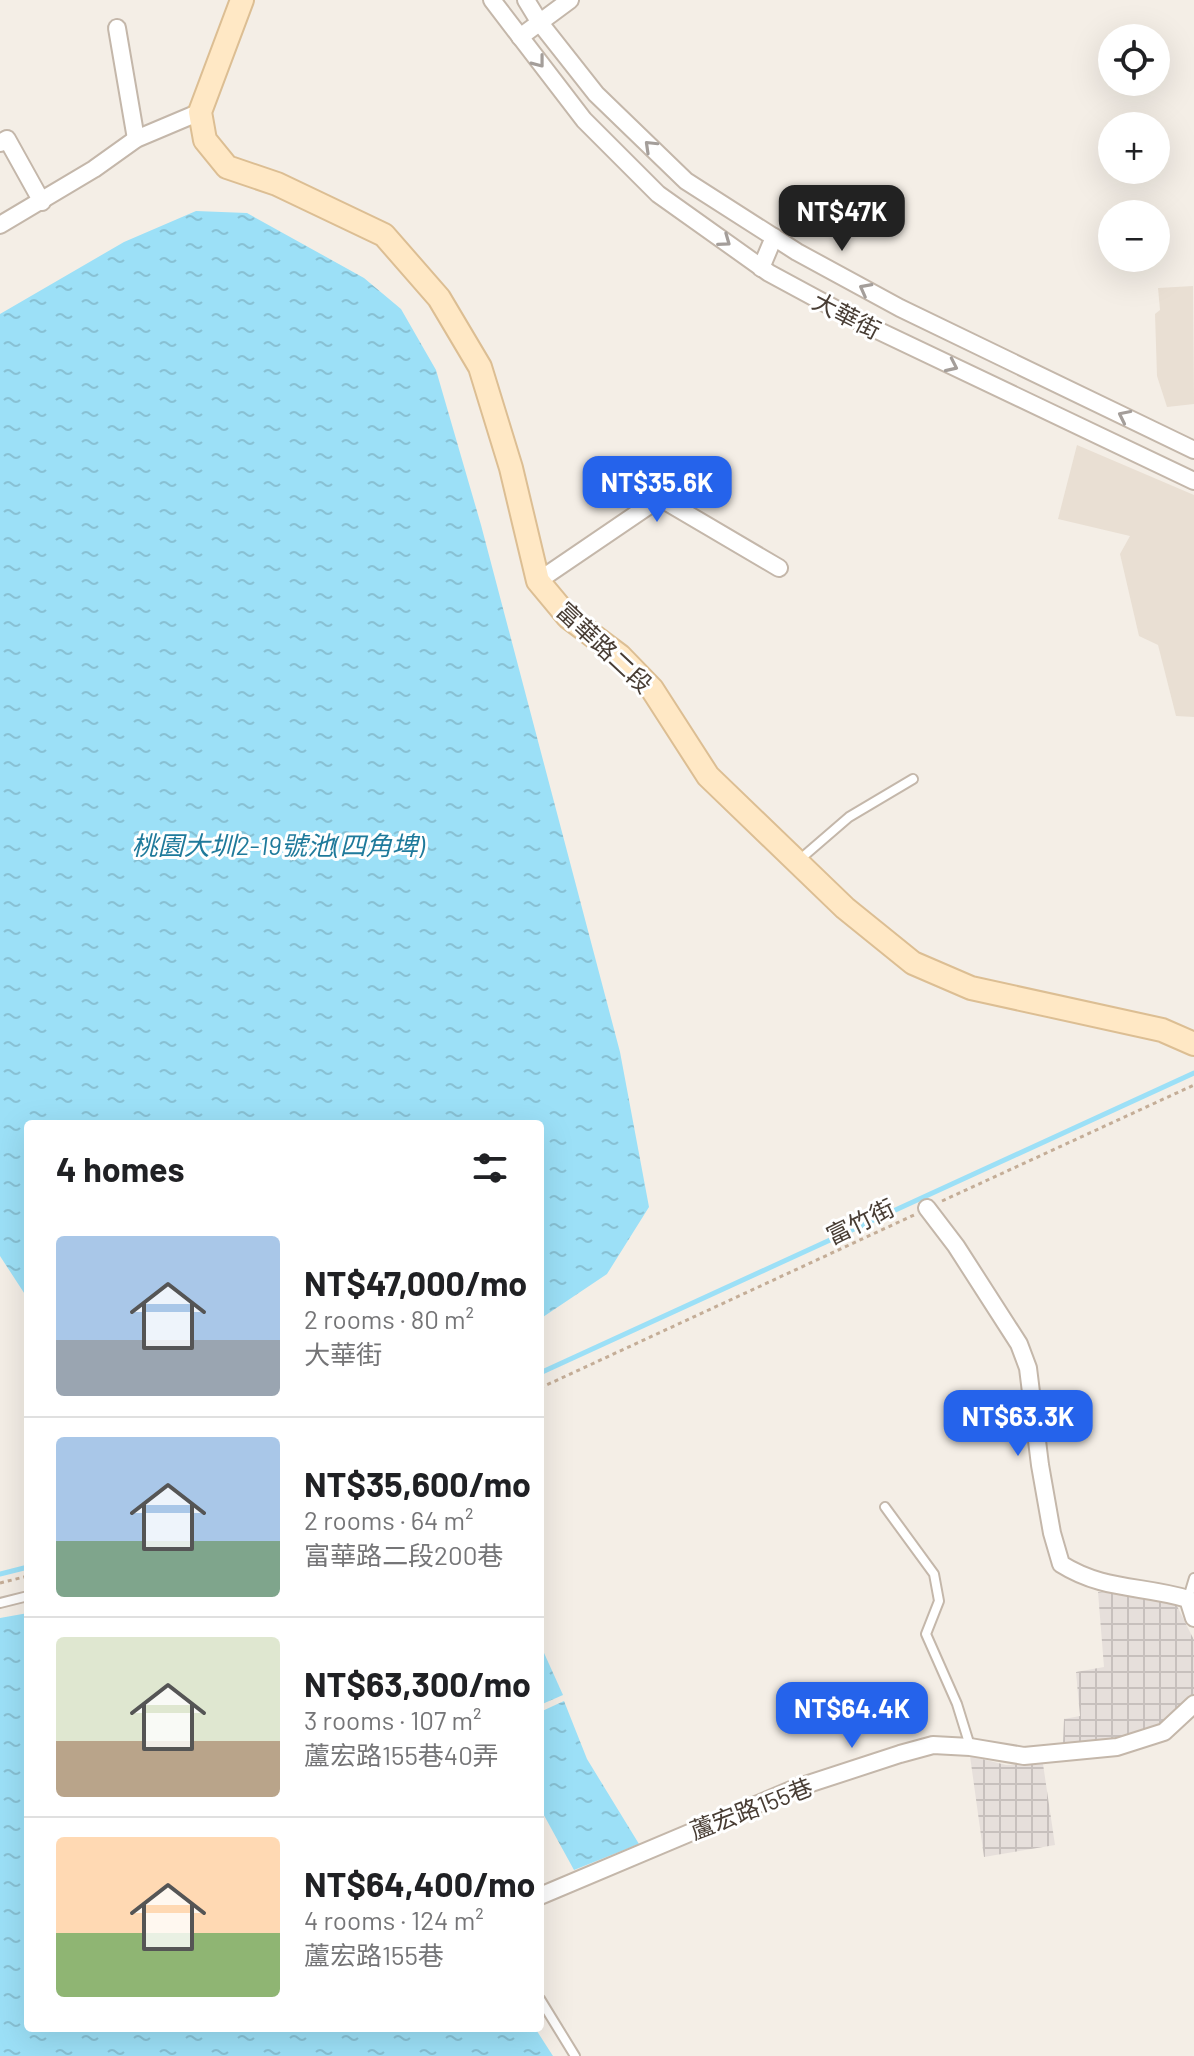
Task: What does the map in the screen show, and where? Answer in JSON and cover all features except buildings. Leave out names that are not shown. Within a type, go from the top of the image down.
[{"type":"street","points":[[0,225],[42,202],[136,139],[200,112],[242,0]]},
{"type":"street","name":"大華街","points":[[526,0],[540,23],[596,94],[686,181],[774,237],[887,301],[1194,450]]},
{"type":"street","points":[[520,37],[570,0]]},
{"type":"street","name":"大華街","points":[[499,2],[520,37],[584,120],[658,194],[761,268],[856,320],[1194,481]]},
{"type":"street","points":[[117,28],[136,139]]},
{"type":"street","name":"富華路二段","points":[[200,112],[205,140],[227,167],[277,184],[384,235],[439,298],[480,367],[511,468],[538,581],[568,617],[620,656],[652,689],[708,776],[845,908],[913,963],[971,988],[1162,1030],[1194,1044]]},
{"type":"street","points":[[0,143],[7,139],[42,202]]},
{"type":"street","points":[[761,268],[774,237]]},
{"type":"street","points":[[990,384],[1004,358]]},
{"type":"street","points":[[538,581],[660,498],[779,568]]},
{"type":"street","points":[[927,1208],[956,1246],[1019,1344],[1028,1368],[1040,1465],[1061,1564],[1079,1576],[1107,1585],[1188,1599],[1194,1618]]},
{"type":"street","name":"蘆宏路155巷","points":[[544,1894],[796,1788],[933,1745],[970,1747],[1024,1756],[1117,1747],[1164,1732],[1194,1704]]},
{"type":"lane","points":[[797,861],[849,817],[913,779]]},
{"type":"lane","points":[[885,1507],[934,1574],[939,1601],[926,1634],[957,1704],[970,1747]]},
{"type":"lane","points":[[1188,1599],[1194,1578]]},
{"type":"lane","points":[[0,1603],[24,1597]]},
{"type":"lane","points":[[544,2006],[575,2056]]},
{"type":"path","name":"富竹街","points":[[544,1386],[1194,1085]]},
{"type":"path","points":[[0,1583],[24,1577]]},
{"type":"shaded area","points":[[1193,286],[1194,404],[1167,407],[1157,376],[1155,314],[1160,310],[1158,288]]},
{"type":"shaded area","points":[[1077,445],[1194,495],[1194,717],[1176,716],[1158,645],[1139,636],[1120,554],[1130,536],[1058,519]]},
{"type":"shaded area","points":[[1098,1592],[1161,1599],[1177,1606],[1194,1640],[1194,1700],[1176,1719],[1132,1738],[1063,1743],[1064,1719],[1080,1716],[1076,1672],[1104,1667]]},
{"type":"shaded area","points":[[970,1756],[1006,1765],[1043,1764],[1055,1845],[984,1857]]},
{"type":"water","name":"桃園大圳2-19號池(四角埤)","points":[[196,211],[247,213],[364,278],[401,309],[436,370],[481,525],[620,1052],[649,1207],[607,1274],[544,1316],[544,1120],[24,1120],[24,1293],[0,1256],[0,314],[124,242]]},
{"type":"water","points":[[24,1614],[24,2032],[538,2032],[553,2056],[0,2056],[0,1618]]},
{"type":"water","points":[[544,1653],[563,1695],[544,1703]]},
{"type":"water","points":[[564,1701],[587,1759],[639,1844],[574,1870],[544,1815],[544,1710]]},
{"type":"waterway","points":[[544,1371],[1194,1073]]},
{"type":"waterway","points":[[0,1574],[24,1568]]}]
